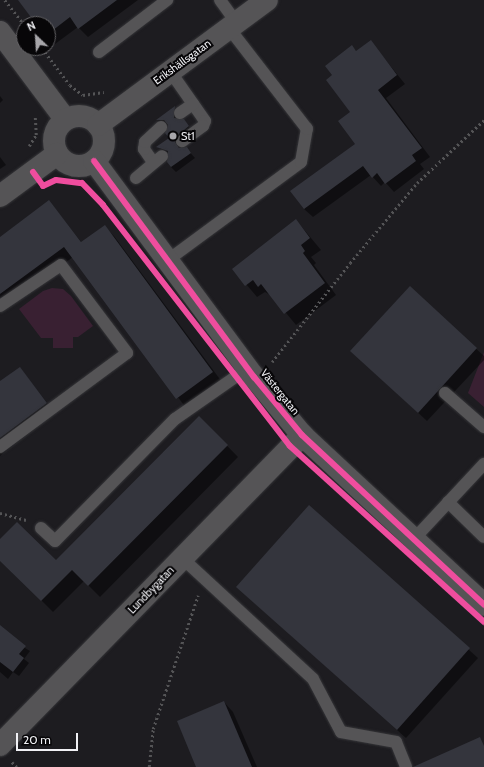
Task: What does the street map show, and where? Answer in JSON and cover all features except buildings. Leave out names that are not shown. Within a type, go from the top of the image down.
[{"type":"street","name":"Erikshällsgatan","points":[[98,125],[266,0]]},
{"type":"street","points":[[0,32],[65,119]]},
{"type":"street","points":[[78,115],[92,119],[98,125],[104,141],[100,154],[94,161],[78,166],[65,162],[57,154],[53,141],[56,129],[65,119],[78,115]]},
{"type":"street","points":[[0,196],[57,154]]},
{"type":"street","name":"Västergatan","points":[[94,161],[248,368],[302,435],[484,605]]},
{"type":"street","name":"Lundbygatan","points":[[0,745],[302,435]]},
{"type":"lane","points":[[99,52],[167,0]]},
{"type":"lane","points":[[168,260],[301,162],[307,130],[233,25],[220,0]]},
{"type":"lane","points":[[170,72],[205,121],[204,126],[182,141]]},
{"type":"lane","points":[[180,113],[193,104]]},
{"type":"lane","points":[[136,178],[158,159],[144,148],[145,142],[161,127]]},
{"type":"lane","points":[[0,306],[60,265],[127,353],[0,447]]},
{"type":"lane","points":[[41,528],[55,541],[175,419],[248,368]]},
{"type":"lane","points":[[445,393],[484,427]]},
{"type":"lane","points":[[414,539],[484,464]]},
{"type":"lane","points":[[448,502],[484,537]]},
{"type":"lane","points":[[182,558],[312,679],[341,732],[396,742],[406,767]]},
{"type":"path","points":[[5,0],[18,16]]},
{"type":"path","points":[[48,56],[70,85],[83,95],[100,94],[112,89],[124,106]]},
{"type":"path","points":[[30,109],[34,115],[36,135],[23,157],[33,172]]},
{"type":"path","points":[[272,362],[345,269],[417,183],[484,120]]},
{"type":"path","points":[[0,513],[19,517],[41,528]]},
{"type":"path","points":[[149,767],[153,729],[204,578]]},
{"type":"shaded area","points":[[52,288],[63,289],[71,296],[93,326],[78,337],[73,337],[73,348],[53,348],[53,338],[41,338],[19,309],[43,291]]},
{"type":"shaded area","points":[[484,352],[484,407],[468,393]]},
{"type":"cycle path","points":[[94,161],[254,377],[302,435],[484,605]]},
{"type":"cycle path","points":[[33,172],[43,186],[56,180],[82,183],[103,205],[290,446],[484,622]]},
{"type":"place","name":"St1","points":[[173,136]]}]
